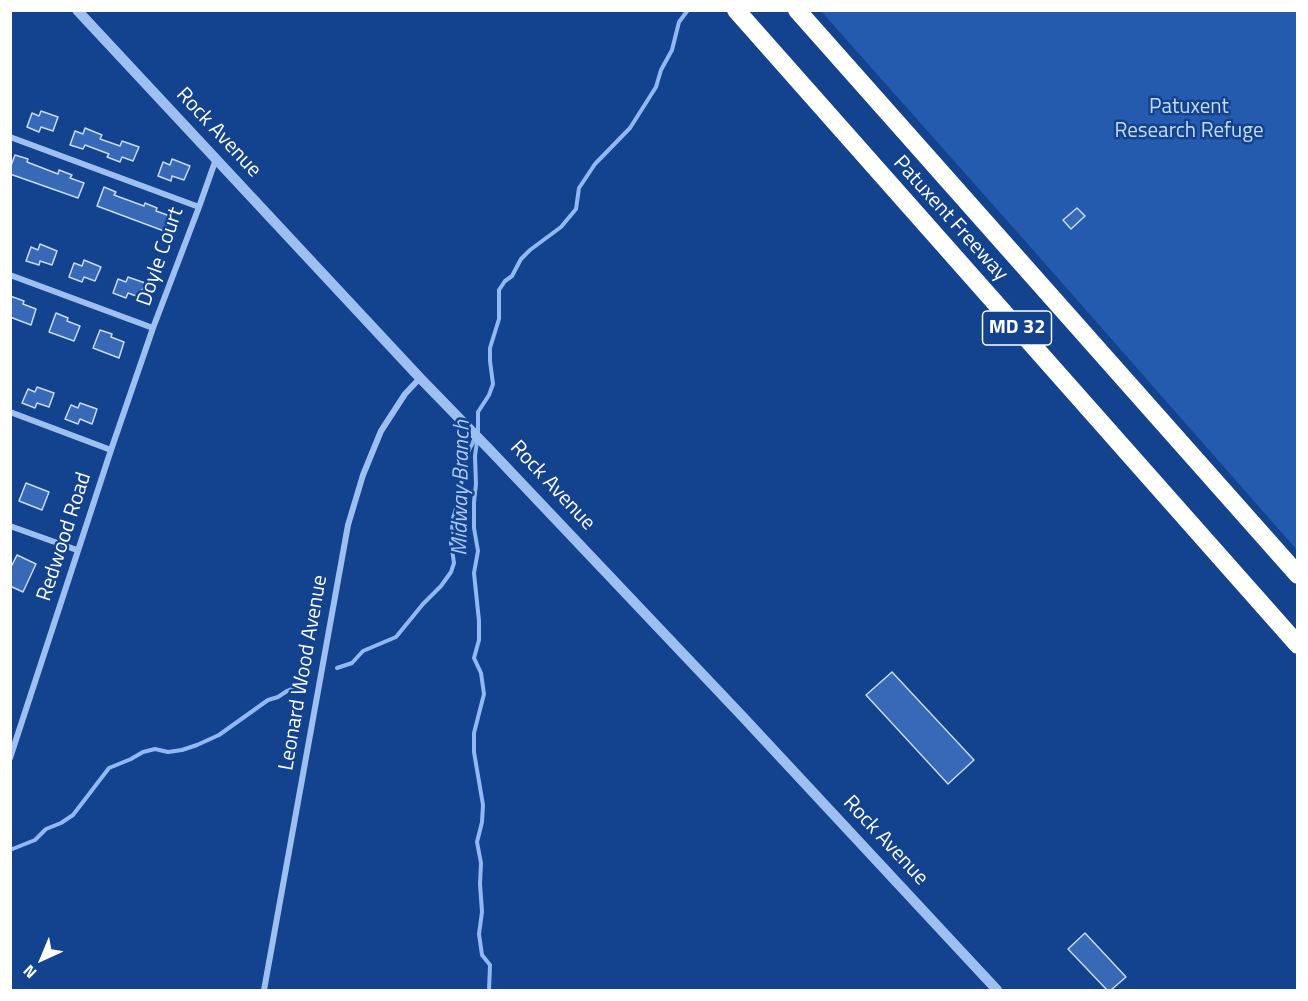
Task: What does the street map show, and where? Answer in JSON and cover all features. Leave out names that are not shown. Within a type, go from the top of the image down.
[{"type":"highway","name":"Patuxent Freeway","points":[[736,10],[1298,645]]},
{"type":"highway","name":"Patuxent Freeway","points":[[797,10],[1298,575]]},
{"type":"street","name":"Rock Avenue","points":[[77,10],[420,378],[743,717],[997,990]]},
{"type":"street","name":"Doyle Court","points":[[10,137],[199,207],[153,328],[10,275]]},
{"type":"street","points":[[199,207],[216,159]]},
{"type":"street","name":"Redwood Road","points":[[10,758],[77,550],[153,328]]},
{"type":"street","name":"Leonard Wood Avenue","points":[[264,990],[348,525],[363,475],[381,431],[405,394],[420,378]]},
{"type":"street","points":[[10,412],[111,450]]},
{"type":"street","points":[[10,525],[77,550]]},
{"type":"green space","name":"Patuxent Research Refuge","points":[[821,11],[1297,11],[1297,550],[1034,251]]},
{"type":"building","points":[[41,111],[58,117],[53,131],[41,127],[39,132],[27,127],[32,113],[39,116]]},
{"type":"building","points":[[85,128],[102,135],[100,139],[120,146],[122,141],[139,147],[133,161],[122,157],[120,162],[107,157],[109,154],[85,145],[83,149],[70,145],[75,131],[83,134]]},
{"type":"building","points":[[15,155],[58,174],[59,170],[72,175],[70,178],[84,183],[78,198],[10,174]]},
{"type":"building","points":[[172,159],[190,166],[184,180],[172,176],[171,181],[158,176],[163,162],[170,165]]},
{"type":"building","points":[[104,187],[116,192],[114,195],[144,206],[145,203],[157,208],[156,211],[170,216],[164,231],[97,206]]},
{"type":"building","points":[[1077,208],[1085,216],[1071,229],[1063,220]]},
{"type":"building","points":[[40,244],[57,251],[52,265],[40,261],[39,265],[26,261],[31,247],[38,250]]},
{"type":"building","points":[[84,260],[101,267],[95,281],[84,277],[82,282],[69,277],[74,263],[82,266]]},
{"type":"building","points":[[128,277],[145,283],[139,297],[128,293],[126,298],[113,293],[118,279],[126,282]]},
{"type":"building","points":[[10,296],[36,309],[31,325],[10,317]]},
{"type":"building","points":[[56,313],[80,326],[74,341],[49,332]]},
{"type":"building","points":[[100,330],[124,342],[119,358],[93,348]]},
{"type":"building","points":[[37,387],[54,393],[49,407],[37,403],[35,408],[22,403],[28,389],[35,392]]},
{"type":"building","points":[[80,403],[97,409],[92,424],[80,419],[78,424],[65,419],[71,405],[78,408]]},
{"type":"building","points":[[26,483],[49,492],[42,510],[19,501]]},
{"type":"building","points":[[17,555],[36,564],[23,592],[10,586],[10,569]]},
{"type":"building","points":[[892,672],[974,760],[948,784],[866,695]]},
{"type":"building","points":[[1085,933],[1126,977],[1111,990],[1107,990],[1068,949]]},
{"type":"waterway","name":"Midway Branch","points":[[478,434],[478,412],[493,384],[490,348],[499,319],[499,290],[512,276],[521,259],[561,227],[576,209],[579,188],[595,164],[630,128],[656,87],[661,70],[672,50],[679,22],[688,10]]},
{"type":"waterway","points":[[337,668],[352,663],[363,651],[396,637],[451,572],[454,563],[451,543],[453,518],[466,456],[476,436]]},
{"type":"waterway","name":"Midway Branch","points":[[477,441],[474,528],[478,551],[474,573],[479,640],[474,658],[481,673],[484,694],[474,733],[474,752],[483,805],[477,842],[481,863],[482,912],[479,934],[482,955],[490,965],[489,990]]},
{"type":"waterway","points":[[10,850],[35,840],[46,829],[73,815],[109,768],[143,752],[155,749],[168,752],[197,745],[219,735],[268,700],[305,683]]}]
